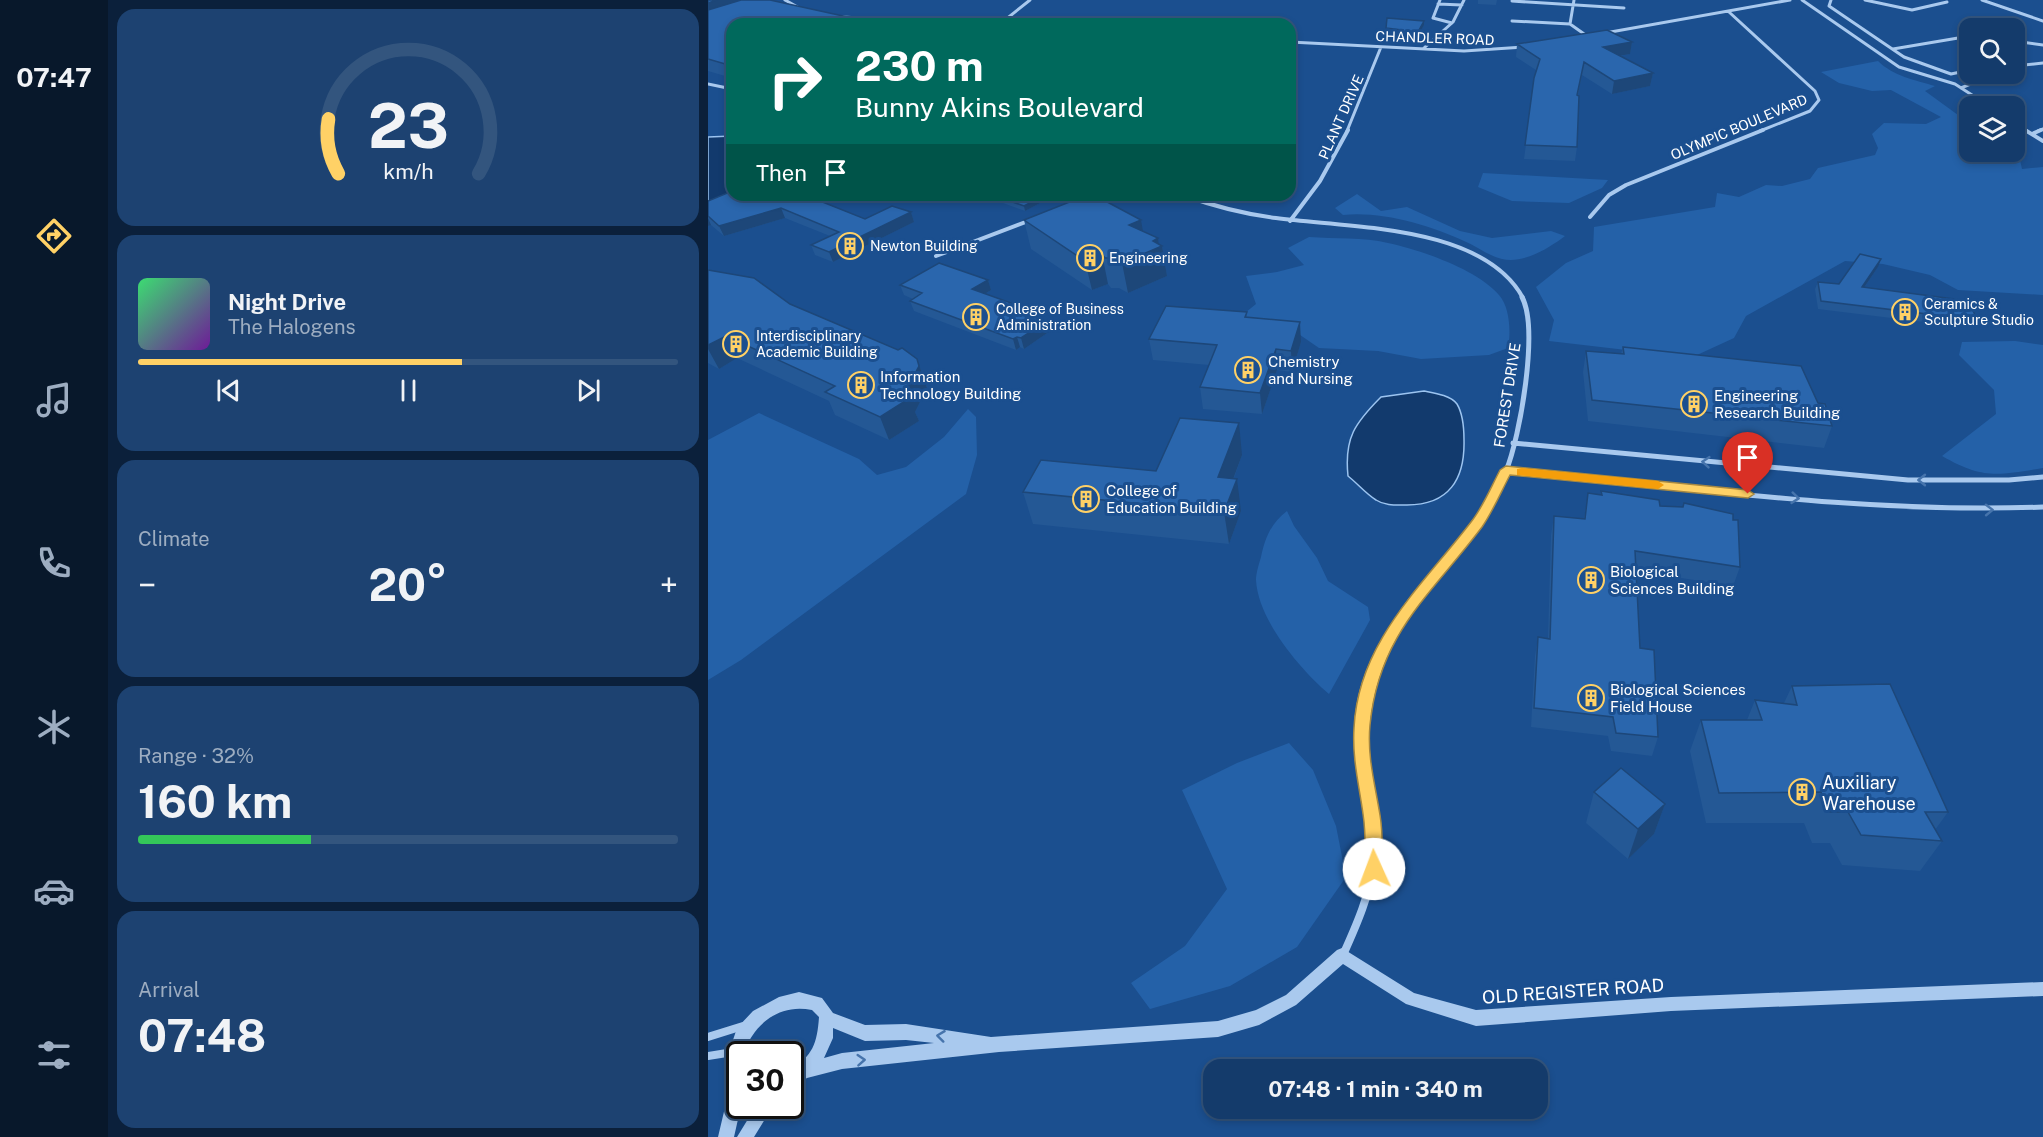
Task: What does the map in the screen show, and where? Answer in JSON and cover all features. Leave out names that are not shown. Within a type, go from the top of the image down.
[{"type":"street","points":[[785,0],[807,11]]},
{"type":"street","points":[[1008,18],[1030,0]]},
{"type":"street","points":[[1424,49],[1452,23],[1464,0]]},
{"type":"street","points":[[1570,24],[1574,0]]},
{"type":"street","points":[[1577,38],[1790,0]]},
{"type":"street","points":[[1802,0],[1899,67],[1961,88],[1973,96]]},
{"type":"street","points":[[1831,0],[1829,6],[1904,57],[1951,74],[1959,72]]},
{"type":"street","points":[[1864,0],[1912,10],[1947,2]]},
{"type":"street","points":[[1982,0],[2043,21]]},
{"type":"street","points":[[1512,1],[1624,8]]},
{"type":"street","points":[[1452,23],[1433,18],[1439,2],[1462,5]]},
{"type":"street","points":[[778,4],[795,6]]},
{"type":"street","name":"OLYMPIC BOULEVARD","points":[[1590,217],[1609,195],[1626,185],[1810,111],[1817,105],[1819,100],[1815,91],[1729,12]]},
{"type":"street","points":[[837,16],[874,18]]},
{"type":"street","points":[[1512,21],[1570,24],[1587,36]]},
{"type":"street","points":[[1892,49],[1959,38]]},
{"type":"street","name":"CHANDLER ROAD","points":[[1296,42],[1486,51],[1526,47]]},
{"type":"street","points":[[2025,43],[2043,45]]},
{"type":"street","name":"PLANT DRIVE","points":[[1290,220],[1326,176],[1339,152],[1381,47]]},
{"type":"street","points":[[2025,65],[2043,63]]},
{"type":"street","points":[[708,84],[726,88]]},
{"type":"street","points":[[1961,88],[1970,84]]},
{"type":"street","points":[[2032,135],[2043,129]]},
{"type":"street","points":[[2025,130],[2043,141]]},
{"type":"street","name":"FOREST DRIVE","points":[[1201,201],[1252,217],[1369,228],[1435,240],[1472,254],[1500,272],[1517,290],[1530,319],[1526,364],[1506,470],[1478,523],[1411,603],[1385,642],[1368,683],[1362,727],[1362,766],[1372,816],[1374,869],[1364,909],[1342,955]]},
{"type":"street","points":[[936,256],[1038,218]]},
{"type":"street","points":[[1513,442],[1908,480],[2009,480],[2043,477]]},
{"type":"street","points":[[1506,470],[1886,507],[1962,510],[2043,507]]},
{"type":"street","points":[[804,1071],[842,1061],[999,1044],[1218,1029],[1259,1017],[1291,1000],[1342,955]]},
{"type":"street","name":"OLD REGISTER ROAD","points":[[1342,955],[1411,999],[1476,1018],[1683,1004],[2043,989]]},
{"type":"street","points":[[708,1037],[746,1025],[769,1006],[794,998],[815,1002],[826,1018],[865,1033],[906,1032],[999,1044]]},
{"type":"street","points":[[804,1071],[823,1046],[826,1018]]},
{"type":"street","points":[[738,1041],[746,1025]]},
{"type":"street","points":[[708,1056],[726,1053]]},
{"type":"street","points":[[726,1137],[730,1119]]},
{"type":"street","points":[[745,1137],[757,1119]]},
{"type":"shaded area","points":[[1878,61],[1897,74],[1935,86],[1925,91],[1959,116],[1959,162],[2020,162],[2022,169],[2043,167],[2043,295],[1958,290],[1930,275],[1883,264],[1845,261],[1746,316],[1734,338],[1697,355],[1652,353],[1549,341],[1554,320],[1536,287],[1566,263],[1593,251],[1594,227],[1715,207],[1717,193],[1739,197],[1766,185],[1782,186],[1810,179],[1818,168],[1875,155],[1878,148],[1872,134],[1884,123],[1926,124],[1941,117],[1891,90],[1872,91],[1839,83],[1821,72]]},
{"type":"shaded area","points":[[726,136],[726,198],[708,208],[708,137]]},
{"type":"shaded area","points":[[1483,173],[1608,180],[1602,188],[1569,203],[1512,201],[1478,187]]},
{"type":"shaded area","points":[[1357,194],[1381,211],[1407,207],[1460,231],[1492,238],[1551,231],[1565,236],[1544,250],[1527,257],[1502,259],[1450,235],[1405,220],[1373,215],[1343,215],[1335,208]]},
{"type":"shaded area","points":[[1309,237],[1388,243],[1416,250],[1463,269],[1489,286],[1503,300],[1509,328],[1508,348],[1489,355],[1421,359],[1378,351],[1319,348],[1287,326],[1235,321],[1256,304],[1246,276],[1277,272],[1304,265],[1288,248]]},
{"type":"shaded area","points":[[2015,341],[2043,345],[2043,468],[1991,474],[1969,469],[1942,456],[1996,414],[1994,390],[1959,355],[1962,342]]},
{"type":"shaded area","points":[[1424,391],[1450,398],[1459,408],[1463,422],[1464,454],[1457,478],[1444,495],[1422,504],[1391,505],[1379,502],[1348,476],[1348,451],[1353,432],[1364,415],[1381,397]]},
{"type":"shaded area","points":[[968,409],[976,417],[977,455],[966,494],[741,660],[708,680],[708,440],[759,413],[859,459],[877,475],[906,467],[944,437]]},
{"type":"shaded area","points":[[1287,511],[1294,526],[1317,558],[1328,581],[1368,607],[1370,620],[1329,694],[1282,643],[1264,611],[1259,595],[1256,577],[1264,543],[1273,526]]},
{"type":"shaded area","points":[[1289,743],[1313,770],[1336,826],[1346,877],[1297,947],[1230,986],[1150,1009],[1131,983],[1185,946],[1227,889],[1182,790],[1237,763]]},
{"type":"building","points":[[741,0],[770,0],[852,18],[726,18],[726,64],[708,59],[708,10]]},
{"type":"building","points":[[1387,18],[1424,21],[1414,39],[1399,38],[1403,30],[1386,28]]},
{"type":"building","points":[[1607,30],[1632,42],[1603,47],[1653,73],[1614,81],[1584,62],[1577,95],[1579,96],[1577,147],[1525,145],[1534,78],[1540,59],[1517,44]]},
{"type":"building","points":[[726,194],[726,201],[820,201],[865,219],[892,206],[911,212],[829,252],[811,245],[839,232],[781,208],[719,226],[708,216],[708,201]]},
{"type":"building","points":[[1010,201],[1034,201],[1024,206]]},
{"type":"building","points":[[1072,201],[1105,201],[1141,220],[1129,225],[1158,238],[1153,241],[1162,246],[1122,263],[1113,258],[1105,258],[1102,254],[1085,261],[1024,220]]},
{"type":"building","points":[[1860,254],[1881,259],[1862,287],[1969,301],[1977,320],[1821,301],[1818,282],[1839,284]]},
{"type":"building","name":"College of Business Administration","points":[[939,263],[988,280],[972,289],[1036,312],[1031,316],[1047,321],[1021,338],[1013,339],[910,301],[922,293],[900,285]]},
{"type":"building","points":[[708,270],[754,278],[790,304],[898,350],[902,348],[917,359],[919,366],[904,394],[910,398],[880,417],[825,392],[835,386],[726,336],[708,345]]},
{"type":"building","points":[[1166,306],[1247,312],[1245,317],[1300,322],[1291,351],[1276,349],[1260,393],[1200,387],[1217,345],[1149,339]]},
{"type":"building","points":[[1623,347],[1801,366],[1818,403],[1825,404],[1832,426],[1592,400],[1586,351],[1624,354]]},
{"type":"building","points":[[1180,418],[1239,423],[1218,477],[1237,479],[1224,512],[1023,492],[1041,460],[1156,471]]},
{"type":"building","points":[[1601,491],[1659,500],[1660,506],[1683,507],[1684,503],[1733,514],[1733,520],[1738,520],[1740,567],[1635,551],[1640,648],[1654,650],[1658,737],[1616,733],[1613,717],[1534,708],[1538,637],[1550,639],[1554,516],[1585,519],[1588,493],[1602,495]]},
{"type":"building","name":"Auxiliary Warehouse","points":[[1890,684],[1948,812],[1925,812],[1942,841],[1861,835],[1848,812],[1830,812],[1821,792],[1719,793],[1701,720],[1762,720],[1755,700],[1797,705],[1792,686]]},
{"type":"building","points":[[1621,768],[1665,804],[1638,829],[1594,792]]},
{"type":"slow traffic","points":[[1522,472],[1658,485]]},
{"type":"place","name":"Newton Building","points":[[850,246]]},
{"type":"place","name":"Engineering","points":[[1090,258]]},
{"type":"place","name":"Ceramics & Sculpture Studio","points":[[1905,312]]},
{"type":"place","name":"College of Business Administration","points":[[976,317]]},
{"type":"place","name":"Interdisciplinary Academic Building","points":[[736,344]]},
{"type":"place","name":"Chemistry and Nursing","points":[[1248,370]]},
{"type":"place","name":"Information Technology Building","points":[[861,385]]},
{"type":"place","name":"Engineering Research Building","points":[[1694,404]]},
{"type":"place","name":"College of Education Building","points":[[1086,499]]},
{"type":"place","name":"Biological Sciences Building","points":[[1591,580]]},
{"type":"place","name":"Biological Sciences Field House","points":[[1591,698]]},
{"type":"place","name":"Auxiliary Warehouse","points":[[1802,792]]},
{"type":"route","points":[[1374,869],[1372,816],[1362,766],[1362,727],[1368,683],[1385,642],[1411,603],[1478,523],[1506,470],[1748,494]]}]
